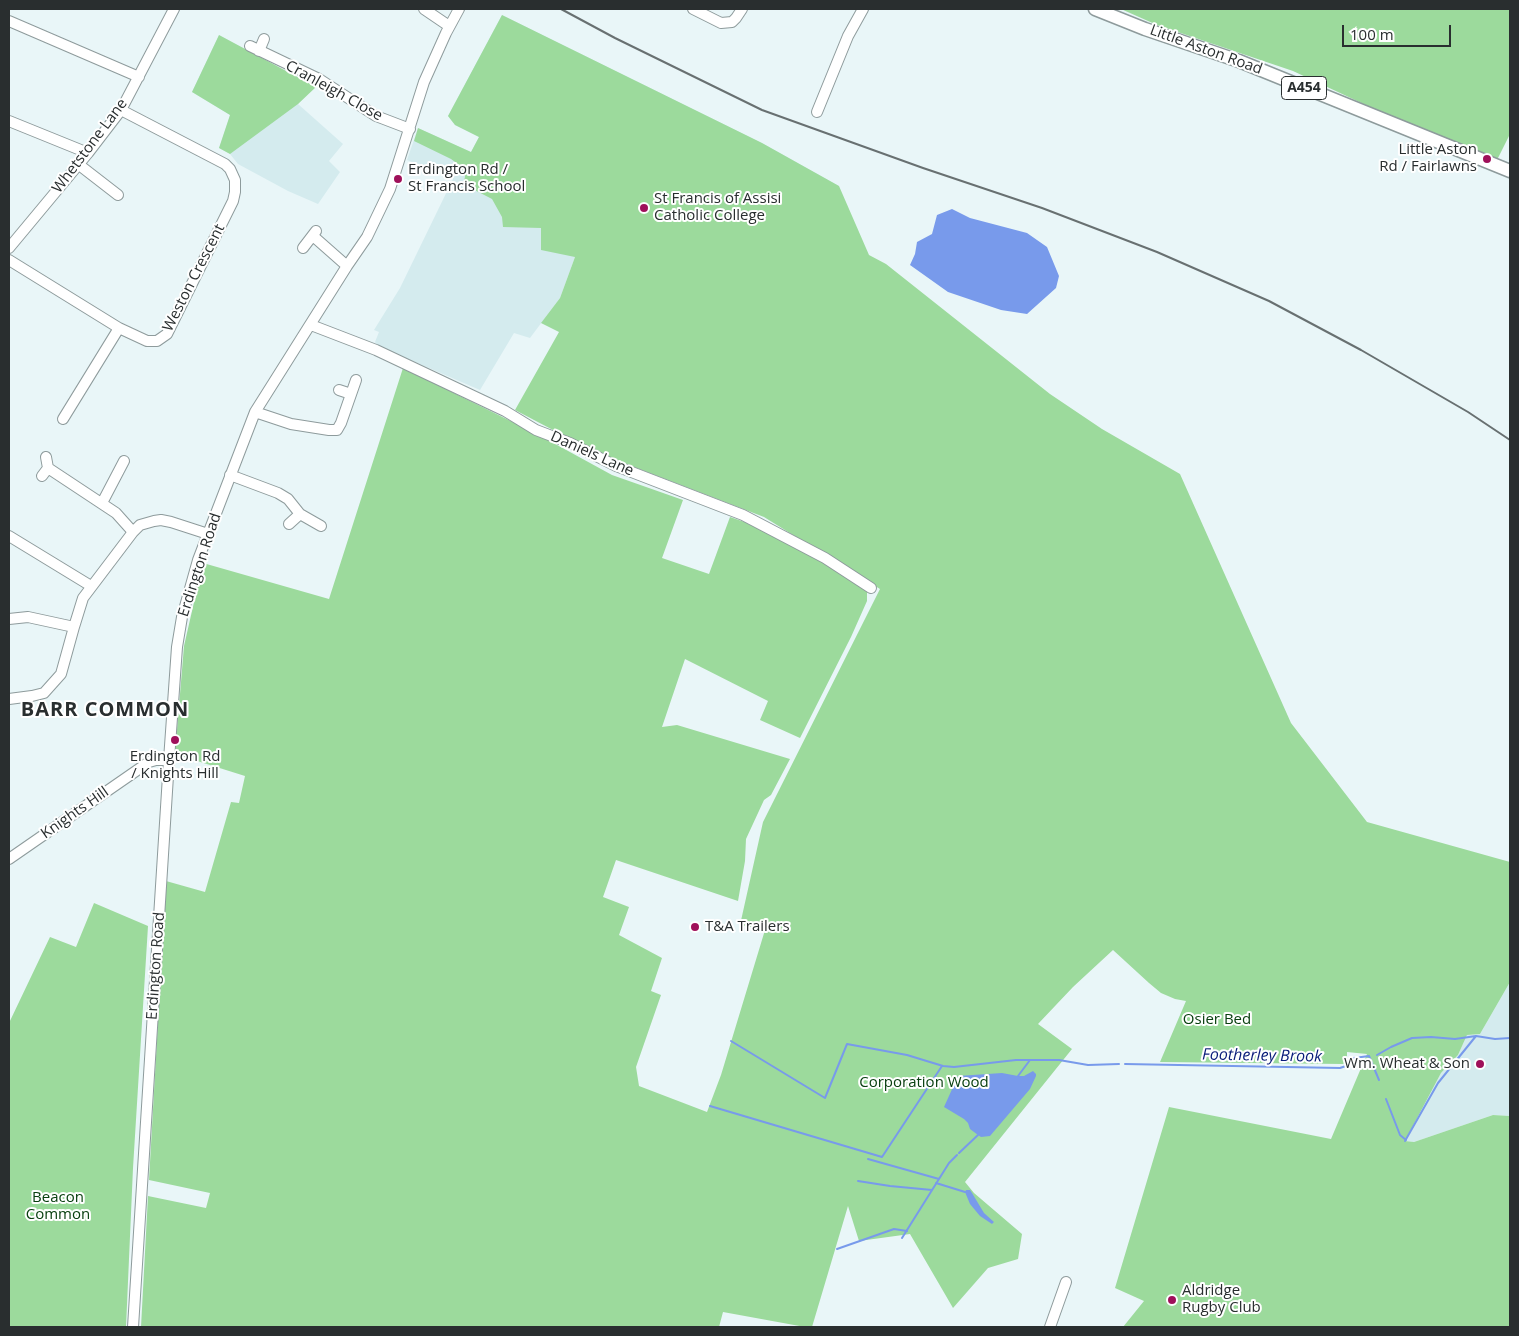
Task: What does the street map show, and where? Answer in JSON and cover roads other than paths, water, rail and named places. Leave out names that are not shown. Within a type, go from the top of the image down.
[{"type":"main road","name":"Little Aston Road","points":[[1096,9],[1145,29],[1269,73],[1510,172]]},
{"type":"street","name":"Whetstone Lane","points":[[9,248],[88,153],[120,110],[174,9]]},
{"type":"street","points":[[424,9],[450,26]]},
{"type":"street","name":"Erdington Road","points":[[133,1327],[169,760],[177,647],[182,617],[198,560],[255,412],[347,266],[367,238],[390,189],[424,82],[459,9]]},
{"type":"street","points":[[693,9],[722,23],[732,22],[742,9]]},
{"type":"street","points":[[817,112],[848,36],[863,9]]},
{"type":"street","points":[[9,21],[139,77]]},
{"type":"street","name":"Cranleigh Close","points":[[264,39],[254,49],[319,79],[370,112],[410,129]]},
{"type":"street","name":"Weston Crescent","points":[[9,260],[119,328],[147,341],[157,341],[167,334],[231,205],[236,189],[232,174],[225,164],[120,110]]},
{"type":"street","points":[[9,121],[88,153]]},
{"type":"street","points":[[78,164],[113,195]]},
{"type":"street","points":[[303,248],[315,233],[347,266]]},
{"type":"street","name":"Daniels Lane","points":[[311,325],[376,350],[505,411],[536,430],[570,443],[616,466],[743,515],[825,558],[871,588]]},
{"type":"street","points":[[63,419],[119,328]]},
{"type":"street","points":[[255,412],[291,424],[337,430],[356,380]]},
{"type":"street","points":[[339,390],[351,394]]},
{"type":"street","points":[[102,503],[124,461]]},
{"type":"street","points":[[45,467],[102,503],[116,514],[133,532]]},
{"type":"street","points":[[230,475],[278,493],[288,499],[300,514],[321,526]]},
{"type":"street","points":[[290,524],[300,514]]},
{"type":"street","points":[[9,699],[44,693],[61,674],[83,598],[133,532],[140,526],[147,522],[161,520],[208,534]]},
{"type":"street","points":[[9,536],[92,586]]},
{"type":"street","points":[[9,619],[28,617],[74,627]]},
{"type":"street","name":"Knights Hill","points":[[9,859],[149,762],[169,760]]},
{"type":"street","points":[[1050,1327],[1066,1282]]},
{"type":"water","points":[[952,209],[970,218],[1027,233],[1047,247],[1059,276],[1056,288],[1027,314],[1001,310],[948,292],[910,265],[915,254],[917,242],[932,234],[937,215]]},
{"type":"water","points":[[1033,1071],[1036,1076],[1030,1089],[990,1136],[981,1137],[970,1129],[964,1119],[944,1107],[958,1076],[1002,1073],[1024,1076]]},
{"type":"water","points":[[970,1190],[984,1213],[994,1222],[992,1224],[980,1216],[970,1204],[965,1192]]},
{"type":"waterway","points":[[1377,1055],[1412,1038],[1455,1039],[1476,1036]]},
{"type":"waterway","name":"Footherley Brook","points":[[1405,1141],[1438,1083],[1476,1036],[1495,1039],[1510,1038]]},
{"type":"waterway","name":"Footherley Brook","points":[[731,1041],[825,1098],[847,1044],[907,1055],[943,1066],[954,1067],[1016,1060],[1059,1060],[1088,1065],[1119,1064]]},
{"type":"waterway","name":"Footherley Brook","points":[[1125,1064],[1340,1068],[1346,1066],[1354,1058],[1369,1056],[1379,1080]]},
{"type":"waterway","points":[[1018,1076],[1030,1060]]},
{"type":"waterway","points":[[710,1106],[882,1157],[942,1066]]},
{"type":"waterway","name":"Footherley Brook","points":[[1386,1099],[1400,1135],[1406,1140]]},
{"type":"waterway","points":[[959,1153],[978,1135]]},
{"type":"waterway","points":[[902,1238],[949,1163],[957,1155]]},
{"type":"waterway","points":[[868,1159],[939,1179]]},
{"type":"waterway","points":[[858,1181],[932,1190]]},
{"type":"waterway","points":[[936,1183],[965,1192]]},
{"type":"waterway","points":[[837,1249],[894,1229],[907,1231]]},
{"type":"railway","points":[[561,9],[615,38],[762,110],[923,168],[1042,208],[1157,252],[1269,301],[1361,350],[1468,412],[1510,440]]},
{"type":"place","name":"Little Aston Rd / Fairlawns","points":[[1487,159]]},
{"type":"place","name":"Erdington Rd / St Francis School","points":[[398,179]]},
{"type":"place","name":"St Francis of Assisi Catholic College","points":[[644,208]]},
{"type":"place","name":"Erdington Rd / Knights Hill","points":[[175,740]]},
{"type":"place","name":"T&A Trailers","points":[[695,927]]},
{"type":"place","name":"Wm. Wheat & Son","points":[[1480,1064]]},
{"type":"place","name":"Aldridge Rugby Club","points":[[1172,1300]]},
{"type":"district","name":"BARR COMMON","points":[[105,710]]},
{"type":"park label","name":"Osier Bed","points":[[1217,1020]]},
{"type":"park label","name":"Corporation Wood","points":[[924,1083]]},
{"type":"park label","name":"Beacon Common","points":[[58,1206]]}]
